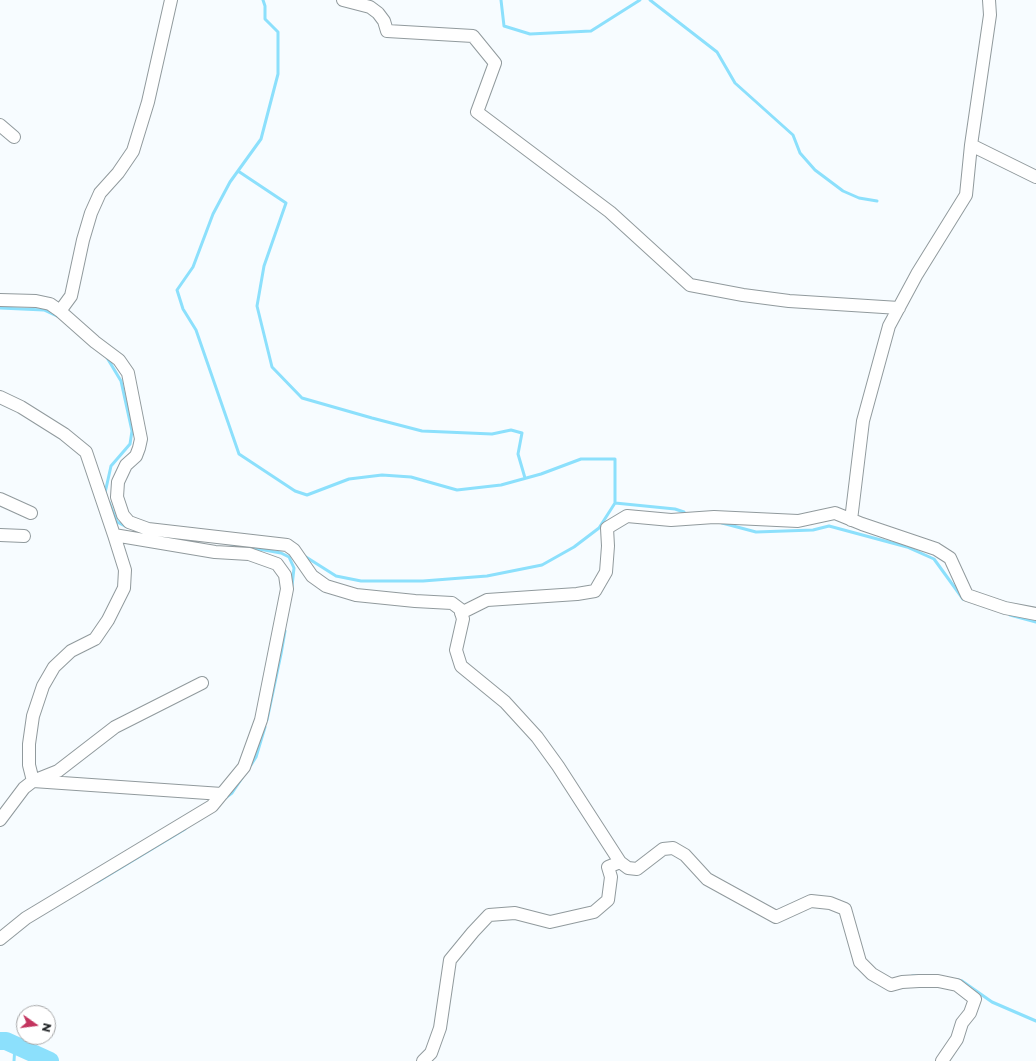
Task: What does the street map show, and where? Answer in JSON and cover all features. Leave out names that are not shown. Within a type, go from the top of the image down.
[{"type":"street","points":[[60,311],[71,296],[83,240],[91,213],[100,193],[118,173],[133,151],[148,102],[171,0]]},
{"type":"street","points":[[342,0],[370,7],[384,22],[387,31],[472,36],[495,63],[477,112],[610,212],[690,285],[743,295],[789,301],[899,308]]},
{"type":"street","points":[[851,520],[864,421],[889,326],[917,274],[966,195],[971,145],[990,15],[989,0]]},
{"type":"street","points":[[0,125],[14,137]]},
{"type":"street","points":[[971,145],[1036,177]]},
{"type":"street","points":[[0,300],[36,301],[50,304],[119,360],[128,373],[141,439],[136,456],[126,465],[118,482],[117,497],[123,515],[129,522],[148,529],[287,545],[294,550],[312,576],[326,586],[356,595],[415,602],[452,603],[460,609],[463,619],[456,650],[461,666],[505,702],[537,737],[558,766],[620,862],[628,868],[637,869],[663,849],[673,848],[685,855],[707,880],[776,917],[812,901],[830,903],[845,909],[860,962],[872,974],[891,985],[902,982],[919,981],[938,981],[957,985],[975,999],[970,1013],[962,1023],[957,1038],[942,1061]]},
{"type":"street","points":[[0,397],[21,406],[64,434],[86,452],[125,570],[124,588],[108,620],[95,639],[71,652],[54,667],[43,686],[33,716],[29,744],[29,765],[32,781]]},
{"type":"street","points":[[0,499],[31,513]]},
{"type":"street","points":[[462,613],[487,600],[577,594],[595,591],[606,572],[608,528],[627,516],[672,520],[714,517],[798,521],[835,513],[851,520],[936,549],[950,558],[967,595],[1005,608],[1036,614]]},
{"type":"street","points":[[0,534],[24,536]]},
{"type":"street","points":[[0,939],[26,918],[212,806],[244,767],[261,720],[286,589],[285,576],[277,564],[249,554],[215,552],[114,535]]},
{"type":"street","points":[[0,820],[24,788],[32,781],[58,770],[115,727],[202,683]]},
{"type":"street","points":[[32,781],[222,794]]},
{"type":"street","points":[[423,1061],[432,1053],[440,1028],[450,960],[478,926],[489,915],[515,913],[550,922],[594,912],[608,900],[611,877],[608,867],[620,862]]},
{"type":"waterway","points":[[263,0],[265,6],[265,19],[278,32],[278,74],[261,139],[230,182],[213,214],[193,267],[177,290],[183,309],[196,330],[239,454],[295,491],[307,495],[349,479],[382,475],[411,477],[457,490],[501,485],[541,474],[581,459],[615,459],[615,503],[599,528],[574,547],[542,565],[487,576],[423,581],[361,581],[336,576],[306,557]]},
{"type":"waterway","points":[[501,0],[504,26],[530,34],[591,31],[640,0]]},
{"type":"waterway","points":[[650,0],[717,52],[735,83],[793,135],[800,153],[815,170],[843,191],[859,198],[877,201]]},
{"type":"waterway","points":[[238,171],[286,203],[264,266],[257,306],[272,367],[302,398],[372,418],[422,431],[492,434],[511,430],[522,433],[518,454],[525,478]]},
{"type":"waterway","points":[[0,308],[44,310],[59,317]]},
{"type":"waterway","points":[[106,356],[121,381],[132,431],[130,444],[111,466],[105,493],[106,495]]},
{"type":"waterway","points":[[109,502],[117,522],[127,527]]},
{"type":"waterway","points":[[615,503],[675,509],[684,512]]},
{"type":"waterway","points":[[722,523],[756,532],[813,530],[829,526],[907,547],[934,559],[963,599]]},
{"type":"waterway","points":[[231,544],[281,553],[289,557],[294,568],[292,586]]},
{"type":"waterway","points":[[1010,615],[1036,622]]},
{"type":"waterway","points":[[267,720],[285,631]]},
{"type":"waterway","points":[[251,765],[256,757],[265,727]]},
{"type":"waterway","points":[[224,799],[232,793],[242,778]]},
{"type":"waterway","points":[[97,882],[185,829]]},
{"type":"waterway","points":[[912,976],[926,976]]},
{"type":"waterway","points":[[958,980],[962,981],[992,1002],[1036,1021]]},
{"type":"waterway","points":[[0,1041],[6,1041],[50,1061]]},
{"type":"waterway","points":[[14,1061],[15,1046]]}]
